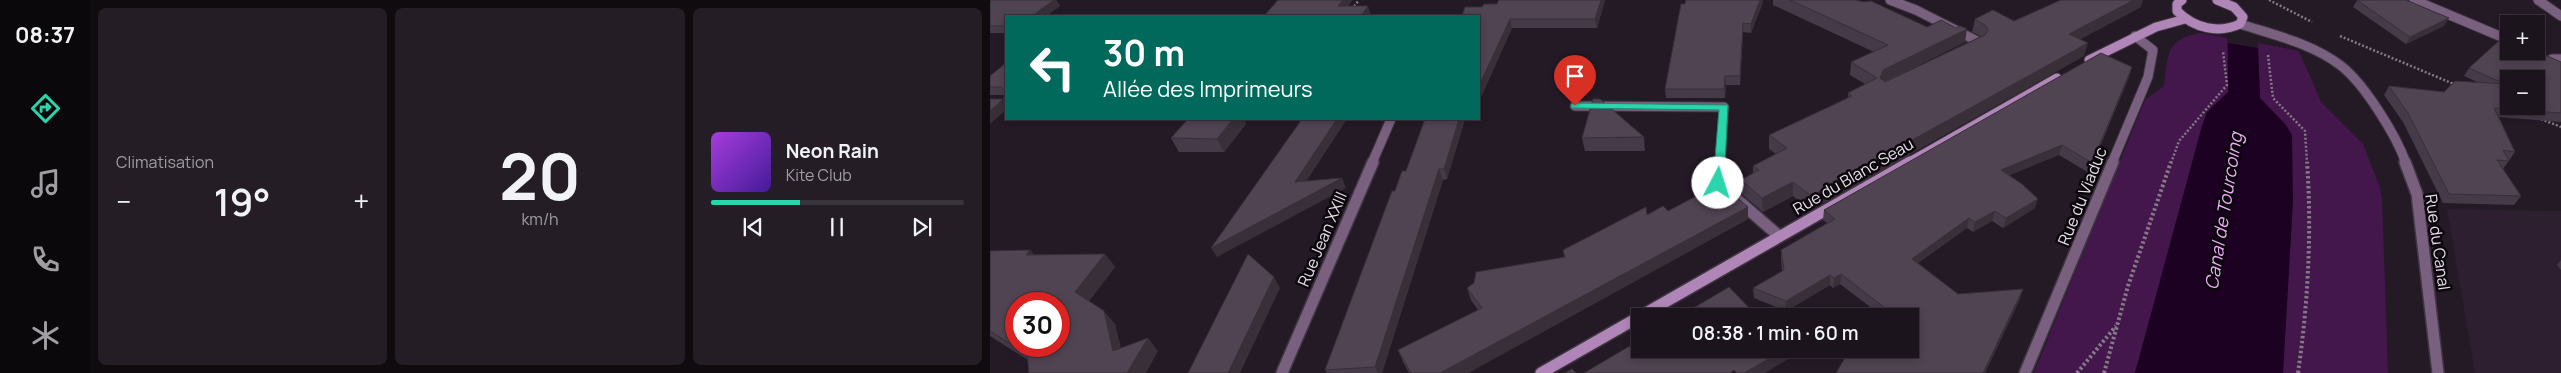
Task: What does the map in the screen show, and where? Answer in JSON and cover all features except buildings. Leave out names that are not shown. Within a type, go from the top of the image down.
[{"type":"street","points":[[1890,0],[1916,10],[1978,42],[1961,51]]},
{"type":"street","points":[[2182,0],[2176,7],[2185,19],[2201,26],[2220,28],[2240,24],[2243,17],[2238,10],[2217,0]]},
{"type":"street","points":[[2414,0],[2500,36]]},
{"type":"street","points":[[2538,0],[2561,16]]},
{"type":"street","name":"Rue du Blanc Seau","points":[[1541,373],[2075,68],[2135,36],[2156,27],[2185,19]]},
{"type":"street","name":"Rue du Canal","points":[[2240,24],[2302,44],[2340,65],[2357,83],[2386,124],[2404,158],[2417,194],[2438,373]]},
{"type":"street","name":"Rue du Viaduc","points":[[2025,373],[2148,77],[2153,50],[2135,36]]},
{"type":"street","points":[[2556,59],[2561,63]]},
{"type":"street","points":[[1575,106],[1724,107],[1718,183],[1779,236]]},
{"type":"street","name":"Rue Jean XXIII","points":[[1282,373],[1391,120]]},
{"type":"path","points":[[1348,15],[1359,0]]},
{"type":"path","points":[[2269,0],[2317,25]]},
{"type":"path","points":[[2333,34],[2460,86]]},
{"type":"path","points":[[2104,373],[2156,202],[2180,141],[2227,85],[2222,48]]},
{"type":"path","points":[[2268,49],[2273,98],[2305,131],[2309,186],[2305,323],[2298,373]]},
{"type":"path","points":[[2540,119],[2561,127]]},
{"type":"path","points":[[2077,373],[2118,324]]},
{"type":"shaded area","points":[[2201,33],[2227,38],[2228,93],[2207,112],[2202,126],[2135,373],[2034,373],[2145,100],[2164,86],[2168,57],[2170,50],[2175,44],[2181,39]]},
{"type":"shaded area","points":[[2258,43],[2299,51],[2321,102],[2363,144],[2380,188],[2382,199],[2388,373],[2283,373],[2293,200],[2271,110],[2260,98]]},
{"type":"shaded area","points":[[2447,209],[2561,211],[2561,373],[2475,373]]},
{"type":"water","name":"Canal de Tourcoing","points":[[2228,43],[2258,48],[2260,98],[2286,125],[2292,135],[2293,200],[2283,373],[2135,373],[2202,126],[2207,112],[2228,92]]},
{"type":"route","points":[[1575,106],[1724,107],[1718,183]]}]
